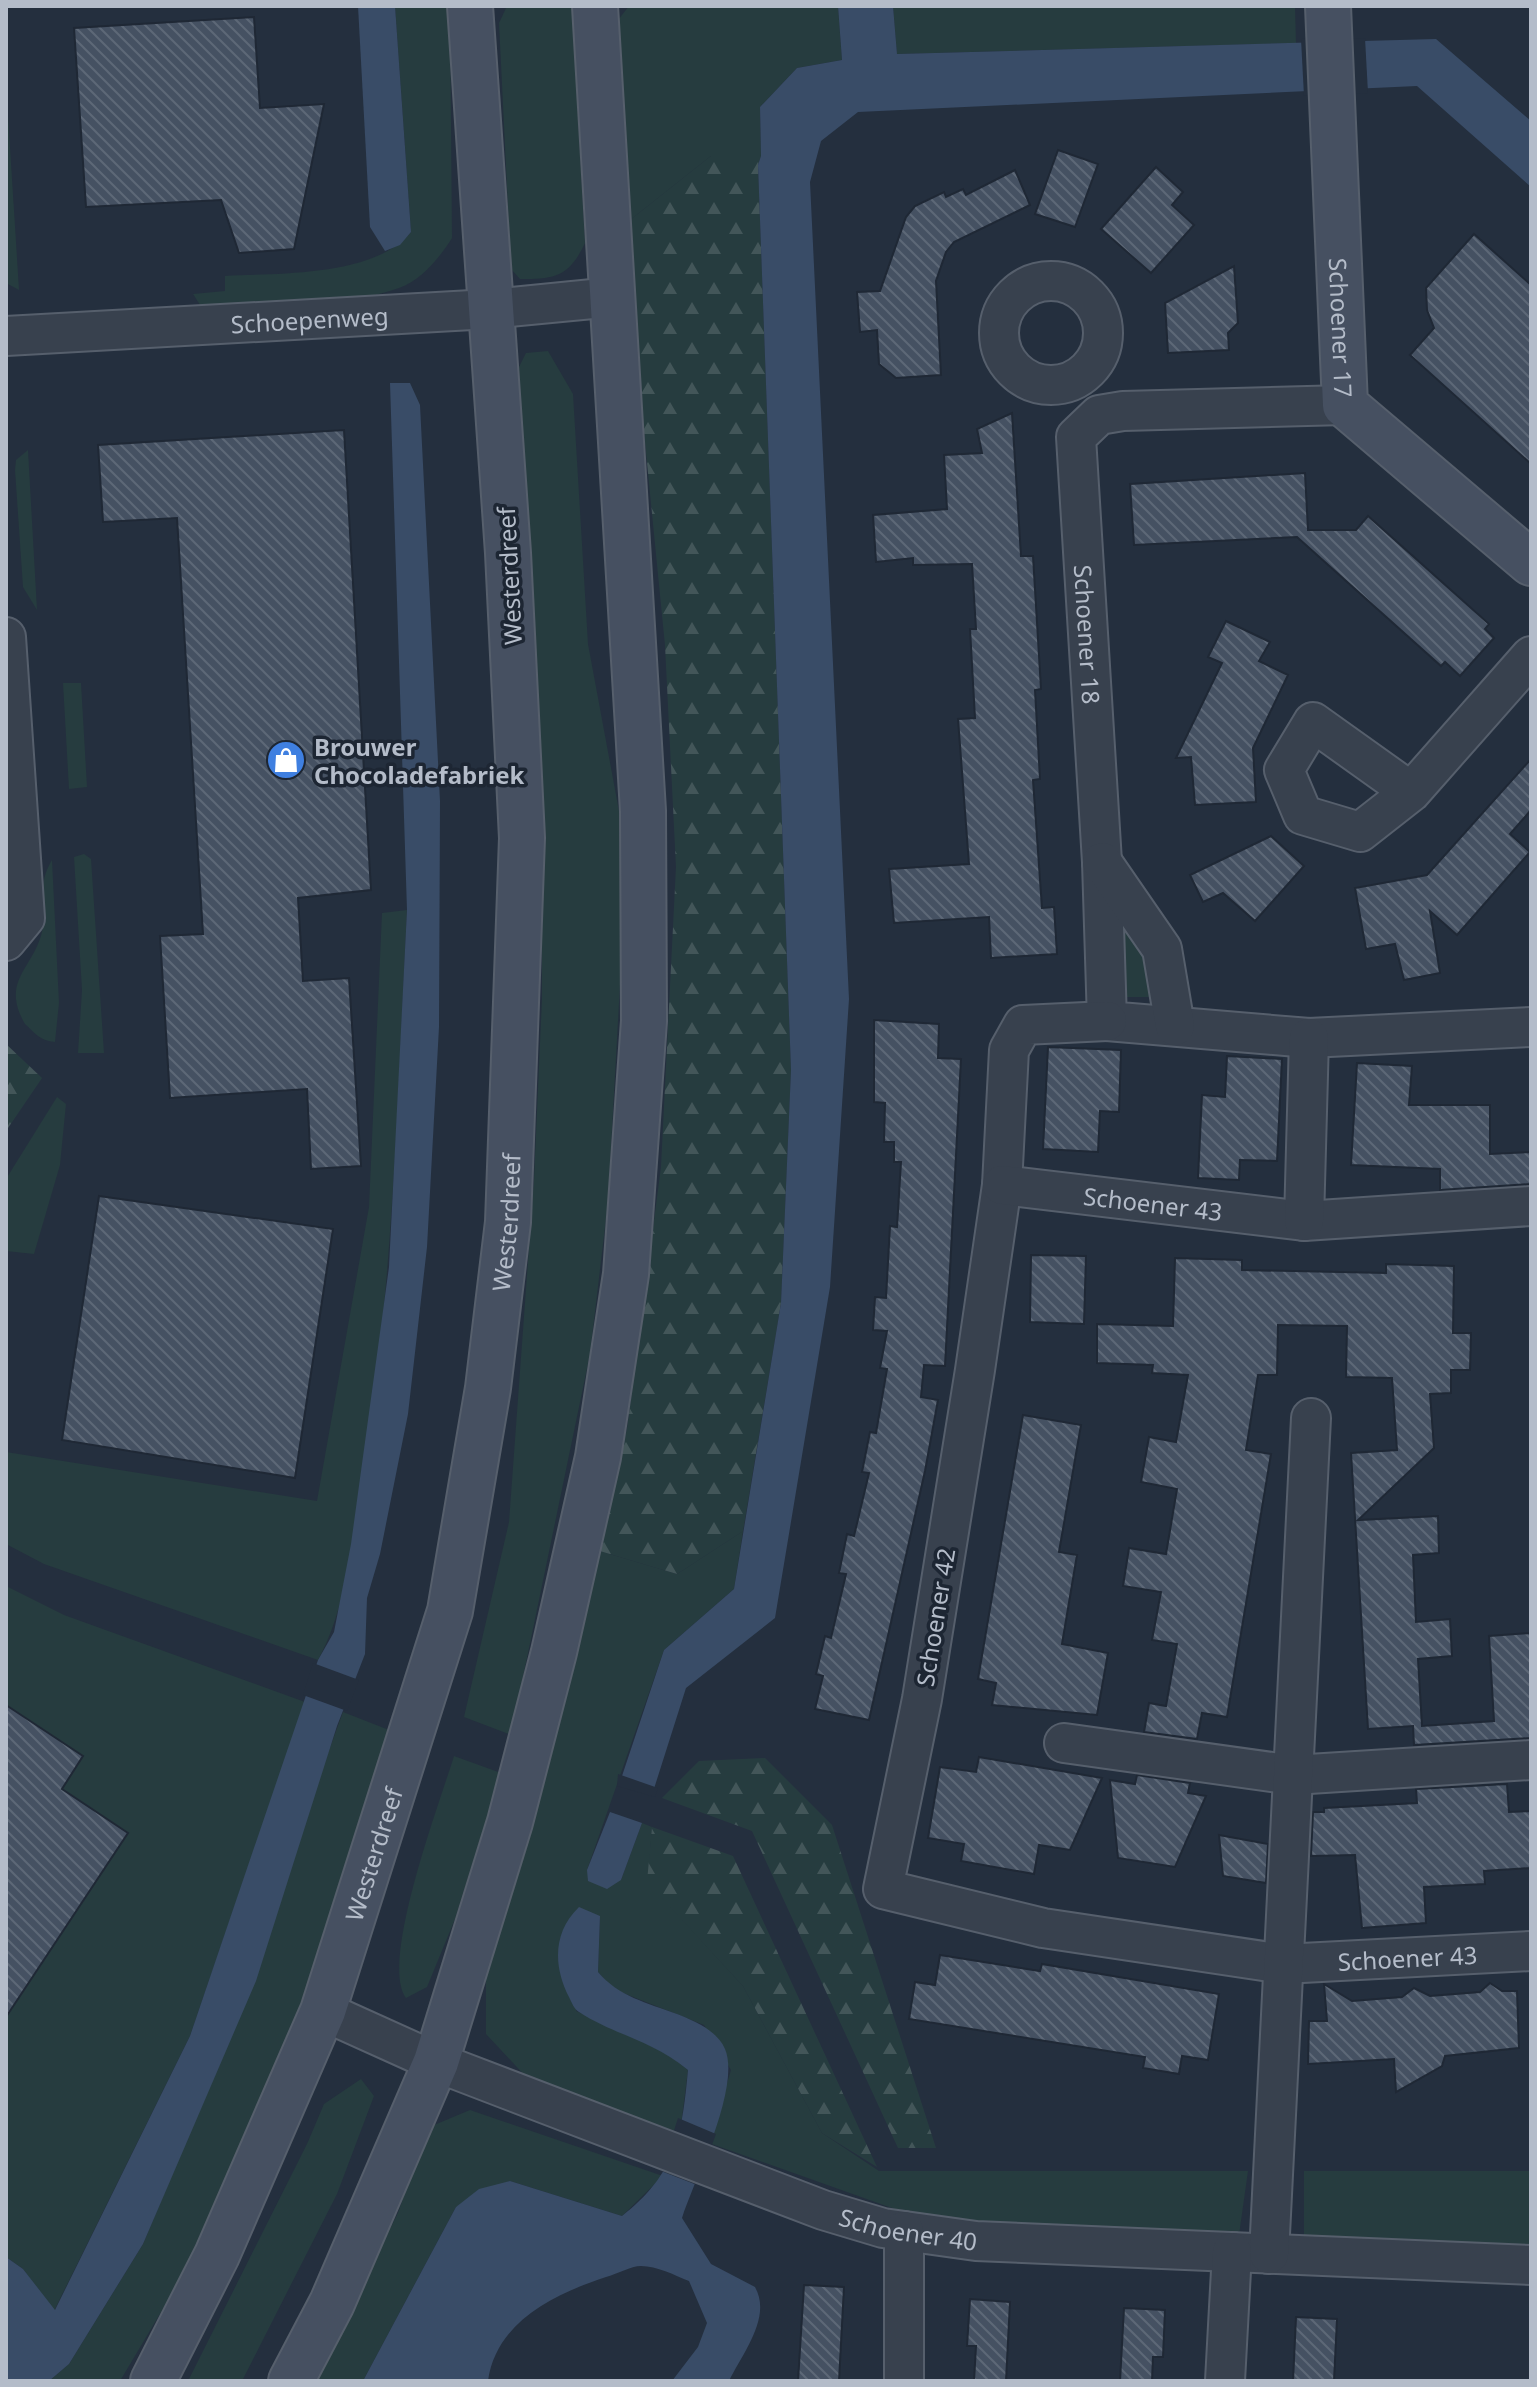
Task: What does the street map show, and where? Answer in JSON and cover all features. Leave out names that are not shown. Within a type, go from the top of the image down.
[{"type":"main road","name":"Westerdreef","points":[[153,2381],[217,2255],[323,2011],[450,1611],[477,1466],[508,1222],[522,838],[508,553],[470,6]]},
{"type":"main road","points":[[291,2381],[332,2303],[436,2062],[510,1822],[554,1652],[598,1457],[626,1274],[644,1021],[643,811],[595,6]]},
{"type":"main road","name":"Schoener 17","points":[[1329,16],[1345,405],[1531,563]]},
{"type":"street","name":"Schoepenweg","points":[[6,336],[490,309],[613,297]]},
{"type":"street","points":[[1083,376],[1099,415],[1123,411],[1345,405]]},
{"type":"street","name":"Schoener 18","points":[[1099,415],[1076,437],[1102,862],[1107,1021]]},
{"type":"street","points":[[6,637],[25,918],[6,941]]},
{"type":"street","points":[[1411,792],[1531,656]]},
{"type":"street","points":[[1102,862],[1162,949],[1175,1026]]},
{"type":"street","points":[[1107,1021],[1309,1038],[1531,1027]]},
{"type":"street","name":"Schoener 42","points":[[1107,1021],[1023,1025],[1009,1050],[1002,1185],[922,1699],[883,1889],[1043,1928],[1283,1964]]},
{"type":"street","points":[[1304,1221],[1309,1038]]},
{"type":"street","name":"Schoener 43","points":[[1002,1185],[1304,1221],[1531,1206]]},
{"type":"street","points":[[1225,2381],[1250,2253],[1283,1964],[1311,1418]]},
{"type":"street","points":[[1064,1743],[1293,1775],[1531,1760]]},
{"type":"street","name":"Schoener 43","points":[[1283,1964],[1531,1951]]},
{"type":"street","name":"Schoener 40","points":[[323,2011],[436,2062],[823,2210],[904,2231],[976,2241],[1531,2265]]},
{"type":"street","points":[[904,2231],[904,2381]]},
{"type":"green space","points":[[395,6],[450,6],[452,238],[423,274],[399,288],[376,295],[302,305],[202,308],[193,294],[225,291],[225,276],[298,273],[350,265],[395,247],[411,232]]},
{"type":"green space","points":[[507,6],[572,6],[585,243],[573,263],[552,277],[520,279],[511,269],[499,23]]},
{"type":"green space","points":[[629,6],[838,6],[842,60],[797,68],[760,107],[761,156],[711,156],[629,221],[618,20]]},
{"type":"green space","points":[[893,6],[1295,6],[1296,43],[897,54]]},
{"type":"green space","points":[[6,83],[19,290],[6,283]]},
{"type":"green space","points":[[711,156],[761,156],[758,165],[791,1070],[781,1303],[743,1531],[677,1574],[593,1549],[627,1429],[661,1167],[676,867],[665,645],[636,351],[629,221]]},
{"type":"green space","points":[[548,351],[573,394],[588,644],[619,811],[622,949],[608,1202],[590,1354],[511,1735],[464,1717],[509,1522],[534,1179],[542,998],[542,811],[516,373],[526,353]]},
{"type":"green space","points":[[28,450],[37,610],[23,587],[15,470],[16,460]]},
{"type":"green space","points":[[63,683],[81,683],[87,787],[69,789]]},
{"type":"green space","points":[[84,854],[91,859],[104,1053],[78,1053],[82,990],[74,857]]},
{"type":"green space","points":[[52,860],[59,1003],[55,1042],[42,1038],[25,1024],[16,997],[21,976],[42,932],[44,879]]},
{"type":"green space","points":[[407,910],[392,1204],[379,1351],[345,1581],[335,1622],[318,1660],[44,1564],[6,1544],[6,1452],[317,1501],[369,1207],[382,913]]},
{"type":"green space","points":[[1115,925],[1135,939],[1146,955],[1155,997],[1120,997]]},
{"type":"green space","points":[[6,1044],[42,1078],[6,1131]]},
{"type":"green space","points":[[57,1097],[66,1104],[60,1165],[34,1254],[6,1251],[6,1179]]},
{"type":"green space","points":[[743,1531],[734,1589],[664,1650],[587,1870],[621,1880],[642,1823],[652,1827],[648,1882],[743,1986],[822,2133],[879,2171],[1248,2171],[1239,2235],[920,2218],[709,2143],[731,2070],[704,2025],[613,1989],[598,1972],[600,1916],[576,2011],[663,2049],[688,2070],[680,2133],[527,2078],[486,2034],[486,1962],[593,1549],[677,1574]]},
{"type":"green space","points":[[6,1586],[64,1615],[305,1702],[190,2036],[54,2311],[23,2269],[6,2257]]},
{"type":"green space","points":[[343,1712],[389,1730],[305,2002],[189,2265],[120,2381],[49,2381],[69,2364],[143,2244],[185,2144]]},
{"type":"green space","points":[[454,1756],[501,1773],[455,1919],[427,1987],[406,1998],[400,1979],[400,1952],[406,1918]]},
{"type":"green space","points":[[765,1758],[832,1825],[936,2148],[898,2148],[752,1831],[662,1798],[699,1761]]},
{"type":"green space","points":[[652,1827],[733,1856],[877,2167],[822,2133],[743,1986],[647,1882]]},
{"type":"green space","points":[[361,2079],[374,2096],[337,2194],[242,2381],[188,2381],[324,2104]]},
{"type":"green space","points":[[470,2110],[663,2176],[622,2216],[510,2181],[456,2207],[363,2381],[312,2381],[398,2213],[427,2128]]},
{"type":"green space","points":[[1304,2171],[1531,2171],[1531,2250],[1304,2238]]},
{"type":"water","points":[[358,6],[395,6],[411,232],[400,245],[385,251],[370,227]]},
{"type":"water","points":[[838,6],[893,6],[897,54],[1436,39],[1531,121],[1531,187],[1417,86],[858,112],[821,141],[810,182],[849,999],[830,1287],[775,1618],[686,1688],[652,1795],[620,1782],[664,1650],[734,1589],[781,1303],[791,1070],[758,165],[761,156],[760,107],[797,68],[842,60]]},
{"type":"water","points":[[390,383],[410,383],[420,405],[440,801],[439,1027],[427,1247],[408,1414],[380,1554],[367,1598],[365,1654],[337,1726],[256,1981],[143,2244],[69,2364],[49,2381],[6,2381],[6,2257],[23,2269],[55,2310],[190,2036],[318,1660],[334,1632],[351,1544],[389,1267],[407,910]]},
{"type":"water","points":[[610,1812],[642,1823],[621,1880],[607,1889],[588,1881],[587,1870]]},
{"type":"water","points":[[579,1907],[600,1916],[598,1972],[606,1980],[634,1998],[704,2027],[717,2036],[725,2049],[727,2086],[722,2109],[682,2218],[711,2264],[755,2287],[760,2310],[754,2335],[729,2381],[672,2381],[698,2347],[707,2323],[689,2281],[659,2269],[637,2266],[567,2292],[530,2313],[502,2342],[488,2381],[363,2381],[456,2207],[479,2189],[510,2181],[622,2216],[654,2185],[673,2152],[683,2114],[688,2070],[660,2051],[574,2008],[560,1973],[558,1950],[564,1927]]},
{"type":"pier","points":[[1365,38],[1368,93],[1304,96],[1301,39]]},
{"type":"pier","points":[[313,1663],[359,1680],[347,1711],[303,1695]]},
{"type":"pier","points":[[618,1774],[658,1788],[655,1797],[617,1786]]},
{"type":"pier","points":[[678,2118],[716,2134],[697,2185],[661,2171]]},
{"type":"building","points":[[254,17],[260,108],[324,104],[294,249],[239,253],[221,200],[86,207],[74,28]]},
{"type":"building","points":[[1058,150],[1098,164],[1075,227],[1035,214]]},
{"type":"building","points":[[1156,167],[1183,192],[1172,205],[1194,225],[1151,273],[1101,229]]},
{"type":"building","points":[[1015,170],[1030,205],[954,242],[946,252],[936,281],[941,375],[896,378],[879,364],[877,330],[860,332],[857,292],[880,291],[906,217],[915,206],[944,192],[946,197],[963,189],[966,195]]},
{"type":"building","points":[[1474,234],[1531,285],[1531,464],[1410,355],[1434,328],[1427,310],[1426,288]]},
{"type":"building","points":[[1234,266],[1238,323],[1228,333],[1229,350],[1168,353],[1165,303]]},
{"type":"building","points":[[1012,413],[1021,556],[1033,556],[1041,689],[1035,690],[1040,779],[1033,780],[1042,908],[1054,907],[1057,954],[991,958],[989,917],[894,923],[889,869],[969,864],[958,719],[975,718],[970,629],[976,629],[972,564],[913,565],[913,558],[876,562],[873,515],[947,509],[944,455],[982,453],[977,429]]},
{"type":"building","points":[[344,430],[371,890],[298,898],[303,981],[349,978],[361,1166],[311,1169],[307,1089],[170,1098],[160,936],[203,934],[177,518],[103,522],[98,445]]},
{"type":"building","points":[[1305,473],[1308,530],[1356,530],[1368,516],[1489,624],[1485,629],[1494,638],[1460,676],[1445,662],[1441,666],[1297,537],[1134,545],[1130,484]]},
{"type":"building","points":[[1226,621],[1270,642],[1259,661],[1288,675],[1253,748],[1256,802],[1195,805],[1191,757],[1176,758],[1222,663],[1208,657]]},
{"type":"building","points":[[1531,759],[1531,810],[1510,834],[1530,852],[1457,935],[1430,911],[1440,973],[1404,980],[1395,944],[1366,949],[1355,888],[1427,875]]},
{"type":"building","points":[[1271,836],[1304,866],[1255,921],[1223,893],[1203,902],[1190,875]]},
{"type":"building","points":[[874,1020],[939,1024],[938,1058],[961,1059],[945,1366],[924,1365],[921,1397],[938,1400],[869,1720],[815,1709],[823,1676],[816,1674],[825,1636],[831,1638],[846,1574],[839,1573],[847,1534],[854,1536],[869,1473],[862,1472],[870,1432],[876,1433],[887,1369],[880,1368],[887,1331],[873,1330],[875,1297],[886,1298],[890,1226],[897,1227],[901,1162],[894,1162],[894,1142],[884,1142],[885,1103],[874,1102]]},
{"type":"building","points":[[1048,1047],[1121,1050],[1119,1112],[1100,1111],[1098,1152],[1043,1149]]},
{"type":"building","points":[[1227,1056],[1282,1059],[1277,1161],[1240,1160],[1239,1180],[1198,1178],[1202,1095],[1225,1097]]},
{"type":"building","points":[[1357,1063],[1412,1066],[1409,1105],[1490,1105],[1490,1154],[1531,1152],[1531,1184],[1440,1190],[1440,1169],[1351,1165]]},
{"type":"building","points":[[99,1196],[333,1229],[295,1478],[62,1440]]},
{"type":"building","points":[[1031,1255],[1086,1256],[1084,1324],[1030,1322]]},
{"type":"building","points":[[1175,1258],[1242,1260],[1242,1270],[1386,1273],[1386,1264],[1454,1266],[1453,1333],[1471,1333],[1470,1370],[1451,1370],[1451,1393],[1430,1394],[1434,1448],[1358,1520],[1438,1516],[1439,1553],[1413,1555],[1416,1622],[1450,1619],[1452,1656],[1418,1659],[1422,1726],[1494,1721],[1489,1636],[1531,1633],[1531,1738],[1414,1745],[1413,1726],[1368,1729],[1351,1453],[1397,1450],[1392,1378],[1346,1377],[1347,1326],[1278,1325],[1277,1375],[1258,1375],[1246,1450],[1271,1454],[1227,1717],[1202,1713],[1197,1739],[1144,1732],[1149,1703],[1166,1706],[1177,1644],[1152,1640],[1161,1592],[1123,1586],[1129,1548],[1166,1554],[1177,1489],[1141,1482],[1149,1437],[1176,1442],[1188,1375],[1152,1373],[1153,1365],[1097,1363],[1097,1324],[1173,1326]]},
{"type":"building","points":[[1023,1415],[1081,1425],[1059,1552],[1077,1555],[1062,1644],[1108,1653],[1097,1715],[992,1705],[996,1683],[978,1679]]},
{"type":"building","points":[[6,1705],[83,1756],[62,1789],[128,1833],[6,2017]]},
{"type":"building","points":[[979,1757],[1102,1778],[1070,1850],[1039,1845],[1034,1874],[961,1861],[964,1844],[928,1838],[940,1767],[976,1772]]},
{"type":"building","points":[[1137,1775],[1190,1783],[1188,1793],[1206,1796],[1175,1867],[1118,1858],[1110,1780],[1135,1784]]},
{"type":"building","points":[[1507,1784],[1509,1812],[1531,1811],[1531,1868],[1484,1871],[1485,1884],[1424,1887],[1426,1923],[1362,1928],[1355,1855],[1311,1856],[1313,1812],[1324,1812],[1324,1808],[1417,1803],[1416,1789]]},
{"type":"building","points":[[1219,1835],[1268,1844],[1266,1883],[1223,1876]]},
{"type":"building","points":[[940,1955],[1040,1971],[1042,1964],[1219,1994],[1208,2060],[1182,2056],[1179,2074],[1143,2068],[1145,2057],[909,2019],[915,1982],[935,1985]]},
{"type":"building","points":[[1490,1983],[1502,1991],[1517,1991],[1519,2048],[1445,2056],[1442,2066],[1396,2092],[1394,2059],[1308,2064],[1309,2021],[1327,2021],[1324,1984],[1352,2001],[1402,1997],[1414,1988],[1430,1996],[1480,1992]]},
{"type":"building","points":[[804,2285],[844,2287],[839,2381],[798,2381]]},
{"type":"building","points":[[970,2299],[1010,2302],[1006,2381],[974,2381],[976,2346],[967,2346]]},
{"type":"building","points":[[1124,2308],[1165,2310],[1163,2357],[1153,2357],[1152,2381],[1120,2381]]},
{"type":"building","points":[[1296,2317],[1337,2319],[1334,2381],[1293,2381]]},
{"type":"place","name":"Brouwer Chocoladefabriek","points":[[286,760]]}]
